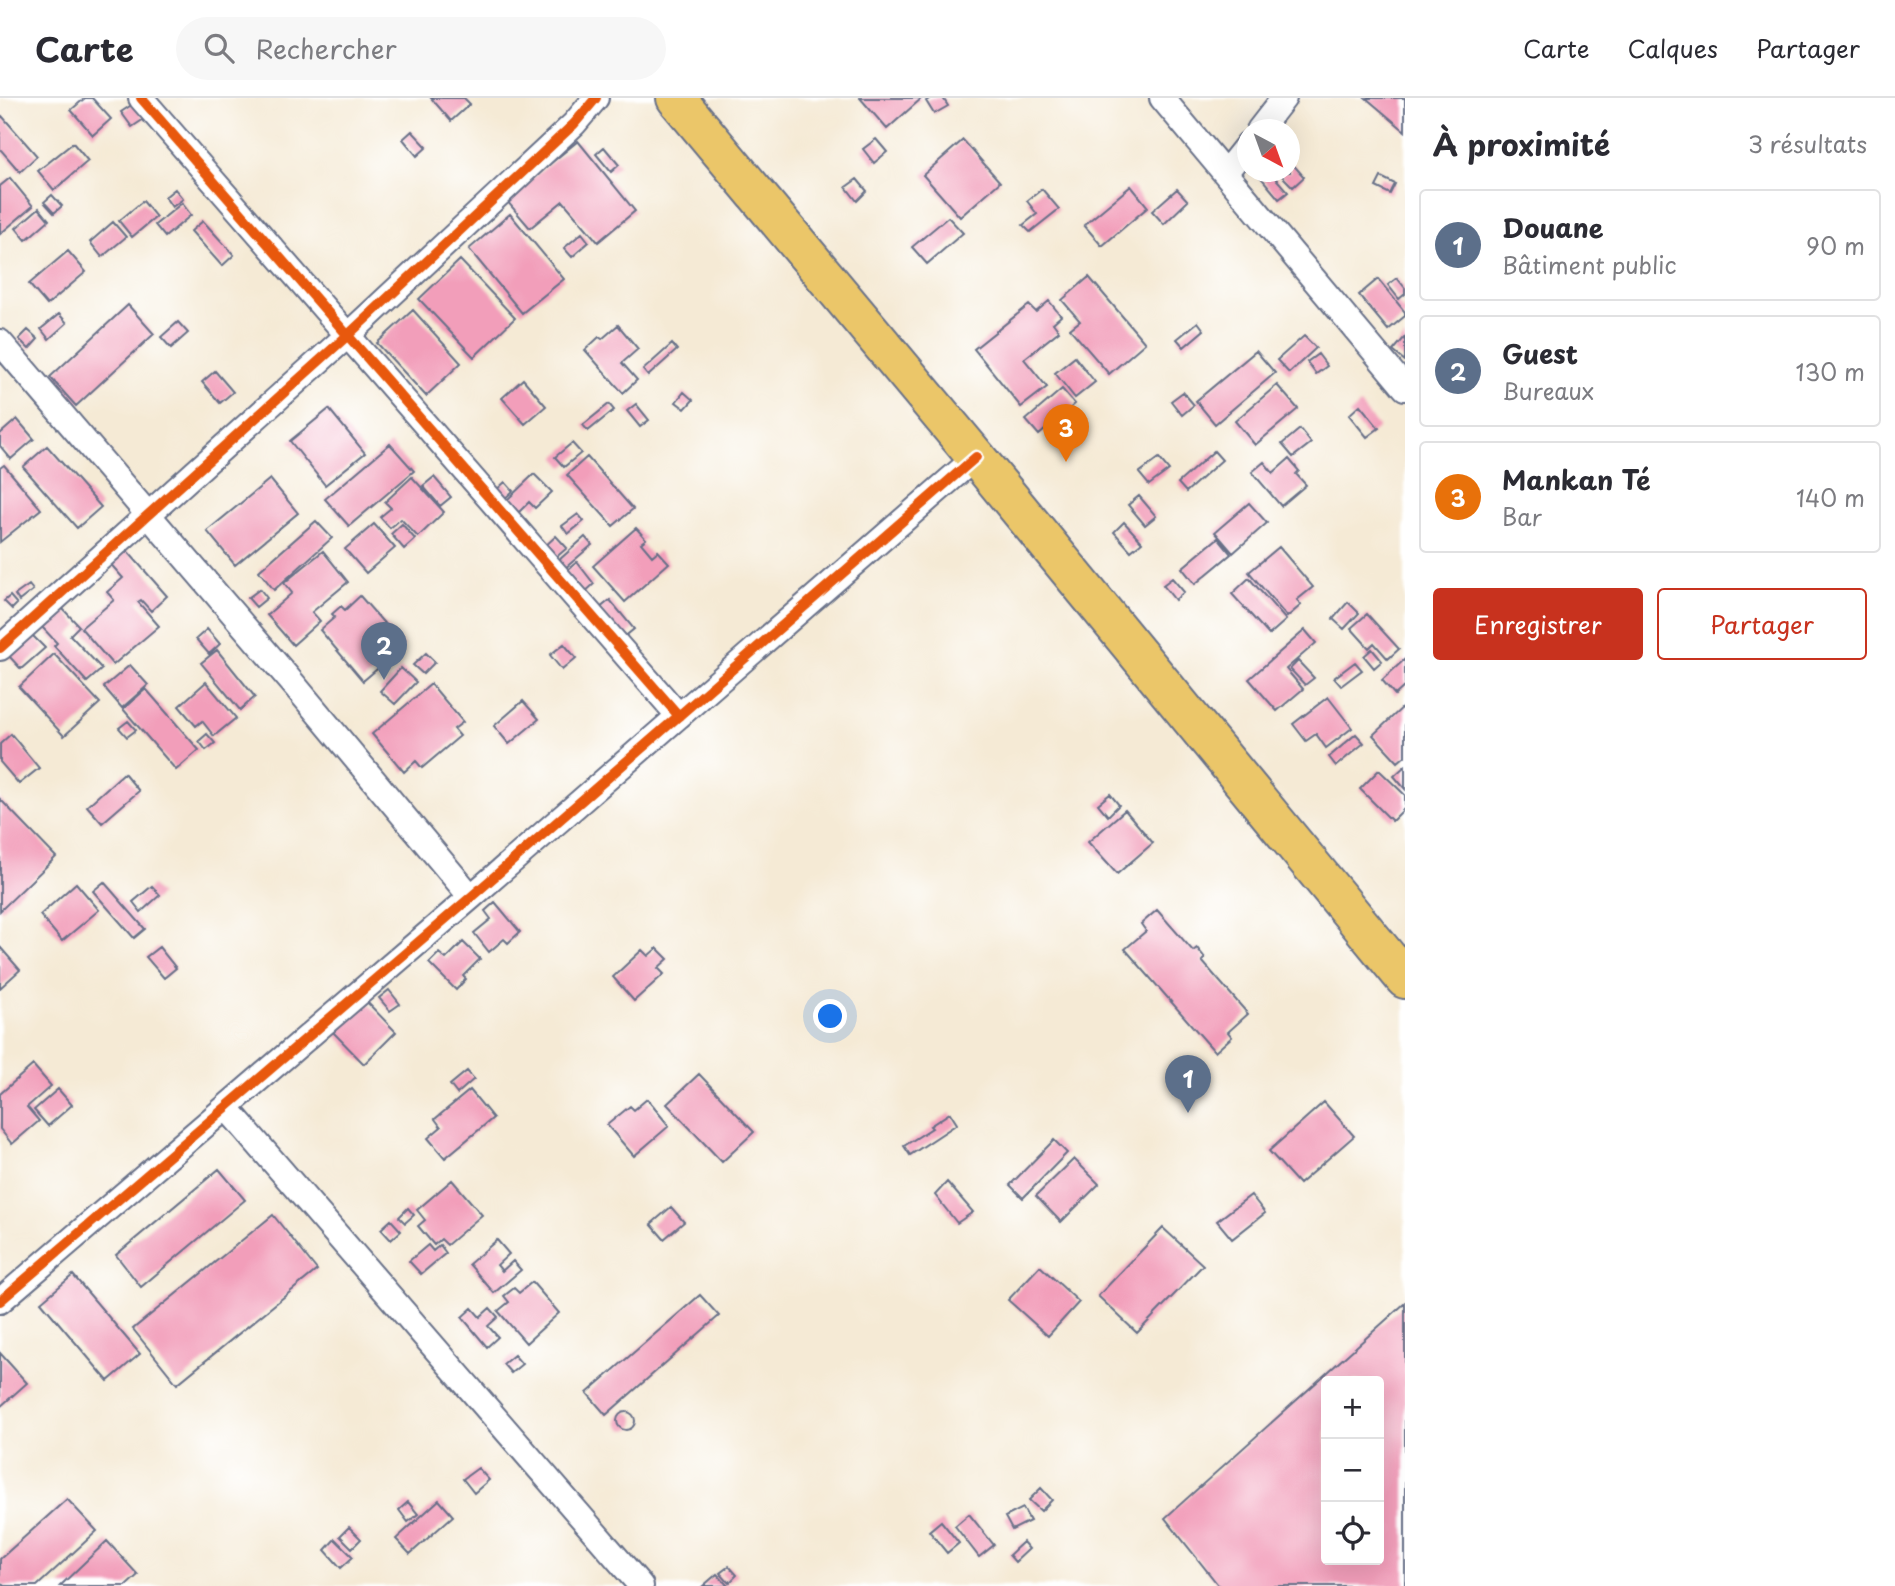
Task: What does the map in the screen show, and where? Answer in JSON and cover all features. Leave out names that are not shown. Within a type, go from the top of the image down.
[{"type":"main road","points":[[676,98],[976,457],[1405,979]]},
{"type":"street","points":[[141,98],[679,716]]},
{"type":"street","points":[[0,648],[348,335],[574,124],[596,98]]},
{"type":"street","points":[[1162,98],[1405,388]]},
{"type":"street","points":[[1267,119],[1283,98]]},
{"type":"street","points":[[1225,173],[1237,158]]},
{"type":"street","points":[[0,342],[296,687],[471,897]]},
{"type":"street","points":[[0,1301],[471,897],[976,457]]},
{"type":"street","points":[[226,1107],[641,1586]]},
{"type":"building","points":[[85,98],[92,98],[111,119],[93,135],[71,110]]},
{"type":"building","points":[[431,98],[464,98],[470,104],[451,121]]},
{"type":"building","points":[[860,98],[922,98],[887,129]]},
{"type":"building","points":[[943,98],[948,106],[934,114],[926,101]]},
{"type":"building","points":[[1366,98],[1405,98],[1405,131]]},
{"type":"building","points":[[133,104],[144,119],[132,127],[121,112]]},
{"type":"building","points":[[2,116],[37,156],[20,172],[0,149]]},
{"type":"building","points":[[412,131],[427,147],[417,156],[403,139]]},
{"type":"building","points":[[876,139],[887,152],[874,163],[863,149]]},
{"type":"building","points":[[963,140],[1000,182],[960,217],[923,175]]},
{"type":"building","points":[[578,141],[635,211],[598,242],[563,201],[530,228],[506,200]]},
{"type":"building","points":[[73,143],[88,161],[54,190],[38,171]]},
{"type":"building","points":[[604,147],[619,165],[611,172],[596,154]]},
{"type":"building","points":[[1381,177],[1395,184],[1390,194],[1376,187]]},
{"type":"building","points":[[10,178],[33,206],[0,234],[0,186]]},
{"type":"building","points":[[857,179],[867,191],[857,201],[846,187]]},
{"type":"building","points":[[1265,182],[1279,182],[1288,192],[1279,199]]},
{"type":"building","points":[[1131,186],[1148,207],[1102,246],[1084,225]]},
{"type":"building","points":[[175,189],[183,199],[172,207],[165,197]]},
{"type":"building","points":[[1042,189],[1059,209],[1030,232],[1023,225],[1037,214],[1027,201]]},
{"type":"building","points":[[1177,189],[1188,201],[1164,224],[1152,211]]},
{"type":"building","points":[[52,195],[62,206],[54,213],[44,202]]},
{"type":"building","points":[[143,201],[156,217],[132,237],[119,221]]},
{"type":"building","points":[[182,203],[191,215],[165,237],[155,225]]},
{"type":"building","points":[[39,208],[49,220],[26,240],[16,228]]},
{"type":"building","points":[[510,214],[564,279],[522,313],[469,249]]},
{"type":"building","points":[[948,217],[963,233],[927,264],[912,247]]},
{"type":"building","points":[[203,221],[234,255],[222,266],[191,231]]},
{"type":"building","points":[[113,222],[126,237],[102,257],[90,242]]},
{"type":"building","points":[[582,233],[589,242],[572,257],[564,248]]},
{"type":"building","points":[[68,251],[86,272],[47,305],[29,284]]},
{"type":"building","points":[[460,260],[515,318],[474,357],[419,299]]},
{"type":"building","points":[[1089,277],[1145,343],[1109,374],[1070,329],[1080,321],[1062,300]]},
{"type":"building","points":[[1397,278],[1405,288],[1405,294],[1399,299],[1388,285]]},
{"type":"building","points":[[1378,279],[1405,312],[1405,316],[1388,330],[1359,295]]},
{"type":"building","points":[[1049,301],[1061,316],[1053,323],[1059,331],[1024,359],[1047,387],[1021,407],[974,349],[1029,305],[1036,312]]},
{"type":"building","points":[[128,305],[154,334],[76,406],[50,377]]},
{"type":"building","points":[[413,310],[461,363],[426,396],[377,343]]},
{"type":"building","points":[[59,314],[67,323],[49,339],[41,329]]},
{"type":"building","points":[[178,322],[188,333],[171,348],[161,337]]},
{"type":"building","points":[[1198,322],[1204,330],[1184,347],[1177,339]]},
{"type":"building","points":[[618,325],[638,349],[622,363],[637,380],[623,393],[585,350]]},
{"type":"building","points":[[28,330],[38,339],[29,349],[19,339]]},
{"type":"building","points":[[1304,336],[1316,348],[1289,373],[1277,360]]},
{"type":"building","points":[[1405,337],[1405,361],[1393,351]]},
{"type":"building","points":[[672,344],[677,350],[648,376],[643,370]]},
{"type":"building","points":[[1256,351],[1275,373],[1215,424],[1196,401]]},
{"type":"building","points":[[1318,354],[1327,366],[1316,374],[1307,362]]},
{"type":"building","points":[[1075,357],[1095,382],[1075,398],[1055,373]]},
{"type":"building","points":[[215,371],[233,392],[220,403],[202,382]]},
{"type":"building","points":[[523,379],[546,406],[525,424],[502,398]]},
{"type":"building","points":[[1277,385],[1298,409],[1255,445],[1235,421]]},
{"type":"building","points":[[1062,389],[1075,404],[1039,435],[1026,420]]},
{"type":"building","points":[[684,392],[693,400],[685,409],[676,402]]},
{"type":"building","points":[[1183,392],[1194,405],[1182,415],[1171,401]]},
{"type":"building","points":[[609,404],[614,410],[588,431],[583,425]]},
{"type":"building","points":[[636,404],[649,420],[640,427],[627,411]]},
{"type":"building","points":[[1360,405],[1379,428],[1367,437],[1349,415]]},
{"type":"building","points":[[329,409],[365,453],[325,485],[290,441]]},
{"type":"building","points":[[17,419],[34,439],[11,459],[0,446],[0,434]]},
{"type":"building","points":[[1300,429],[1311,443],[1293,457],[1282,444]]},
{"type":"building","points":[[572,443],[581,453],[564,467],[555,457]]},
{"type":"building","points":[[390,444],[414,471],[349,526],[325,499]]},
{"type":"building","points":[[47,446],[101,507],[77,528],[23,467]]},
{"type":"building","points":[[1214,451],[1222,460],[1186,492],[1178,483]]},
{"type":"building","points":[[587,457],[633,509],[613,526],[567,475]]},
{"type":"building","points":[[1159,458],[1169,470],[1149,485],[1139,473]]},
{"type":"building","points":[[1289,459],[1299,471],[1296,474],[1306,485],[1281,506],[1252,472],[1264,462],[1273,473]]},
{"type":"building","points":[[4,465],[41,509],[0,542],[0,468]]},
{"type":"building","points":[[534,474],[552,492],[535,508],[529,502],[518,513],[506,501]]},
{"type":"building","points":[[412,477],[444,512],[418,537],[401,519],[390,528],[380,517],[391,508],[385,502]]},
{"type":"building","points":[[434,477],[451,497],[440,506],[423,486]]},
{"type":"building","points":[[270,479],[298,513],[235,565],[207,531]]},
{"type":"building","points":[[505,482],[513,491],[502,501],[494,492]]},
{"type":"building","points":[[1139,496],[1156,516],[1145,525],[1128,505]]},
{"type":"building","points":[[1249,503],[1267,523],[1233,553],[1215,532]]},
{"type":"building","points":[[578,514],[584,521],[568,534],[562,526]]},
{"type":"building","points":[[316,521],[332,538],[274,590],[259,571]]},
{"type":"building","points":[[1124,522],[1142,542],[1131,551],[1114,532]]},
{"type":"building","points":[[374,524],[395,548],[366,573],[345,549]]},
{"type":"building","points":[[402,524],[415,539],[404,549],[391,534]]},
{"type":"building","points":[[636,528],[646,539],[641,543],[652,556],[658,551],[669,563],[625,602],[593,566]]},
{"type":"building","points":[[556,536],[567,548],[554,559],[544,547]]},
{"type":"building","points":[[585,537],[592,545],[564,569],[558,561]]},
{"type":"building","points":[[1218,538],[1231,554],[1195,584],[1182,568]]},
{"type":"building","points":[[123,546],[167,596],[151,611],[141,600],[138,602],[159,626],[113,665],[81,628],[114,600],[107,592],[123,578],[107,560]]},
{"type":"building","points":[[1279,547],[1313,587],[1297,600],[1301,605],[1287,617],[1249,572]]},
{"type":"building","points":[[323,551],[348,582],[312,612],[320,621],[293,645],[267,615],[292,593],[284,583]]},
{"type":"building","points":[[577,562],[594,584],[583,594],[565,572]]},
{"type":"building","points":[[1172,578],[1184,592],[1175,600],[1163,585]]},
{"type":"building","points":[[1249,578],[1286,620],[1269,635],[1232,594]]},
{"type":"building","points":[[29,585],[33,590],[19,601],[15,595]]},
{"type":"building","points":[[260,589],[267,598],[256,607],[248,598]]},
{"type":"building","points":[[10,596],[17,604],[12,609],[4,601]]},
{"type":"building","points":[[360,596],[404,646],[363,681],[320,630],[335,617],[332,614],[341,606],[345,610]]},
{"type":"building","points":[[610,600],[634,629],[623,638],[599,609]]},
{"type":"building","points":[[1348,602],[1359,613],[1344,629],[1333,619]]},
{"type":"building","points":[[62,608],[79,626],[70,635],[102,669],[87,682],[54,646],[57,643],[42,627]]},
{"type":"building","points":[[1367,614],[1399,649],[1388,659],[1374,643],[1369,648],[1351,628]]},
{"type":"building","points":[[207,629],[220,644],[209,654],[196,639]]},
{"type":"building","points":[[1305,630],[1316,643],[1286,669],[1303,689],[1277,711],[1249,679]]},
{"type":"building","points":[[32,635],[45,648],[21,669],[9,656]]},
{"type":"building","points":[[564,644],[576,658],[562,670],[550,655]]},
{"type":"building","points":[[1372,649],[1382,661],[1374,668],[1364,656]]},
{"type":"building","points":[[217,650],[255,697],[240,710],[201,663]]},
{"type":"building","points":[[426,653],[435,662],[423,674],[413,665]]},
{"type":"building","points":[[54,654],[100,703],[64,736],[19,687]]},
{"type":"building","points":[[1405,659],[1405,686],[1395,695],[1382,680]]},
{"type":"building","points":[[1298,661],[1314,678],[1305,685],[1290,669]]},
{"type":"building","points":[[1355,662],[1362,670],[1341,686],[1334,678]]},
{"type":"building","points":[[130,665],[148,685],[122,708],[104,687]]},
{"type":"building","points":[[401,668],[416,682],[395,704],[380,691]]},
{"type":"building","points":[[206,682],[236,718],[214,736],[202,721],[196,726],[179,706]]},
{"type":"building","points":[[431,684],[463,722],[454,729],[460,736],[422,768],[416,761],[404,772],[372,734]]},
{"type":"building","points":[[146,689],[199,750],[176,770],[123,709]]},
{"type":"building","points":[[1328,697],[1352,728],[1326,748],[1316,734],[1306,741],[1293,724]]},
{"type":"building","points":[[523,701],[539,719],[509,744],[494,726]]},
{"type":"building","points":[[1405,705],[1405,756],[1398,762],[1373,735]]},
{"type":"building","points":[[128,721],[136,730],[127,737],[119,728]]},
{"type":"building","points":[[11,734],[39,768],[19,784],[0,762],[0,744]]},
{"type":"building","points":[[207,734],[215,743],[206,750],[199,741]]},
{"type":"building","points":[[1356,734],[1364,743],[1336,766],[1329,757]]},
{"type":"building","points":[[1405,766],[1405,789],[1394,776]]},
{"type":"building","points":[[1379,770],[1405,795],[1405,808],[1392,821],[1360,789]]},
{"type":"building","points":[[124,773],[139,791],[102,823],[87,806]]},
{"type":"building","points":[[1110,794],[1119,805],[1108,816],[1098,804]]},
{"type":"building","points":[[0,799],[56,857],[0,911]]},
{"type":"building","points":[[1125,810],[1153,843],[1117,874],[1088,842]]},
{"type":"building","points":[[104,882],[145,929],[134,938],[93,891]]},
{"type":"building","points":[[76,883],[99,910],[62,941],[40,915]]},
{"type":"building","points":[[152,886],[160,895],[141,912],[133,902]]},
{"type":"building","points":[[495,902],[520,932],[508,943],[504,939],[489,952],[474,933],[491,919],[485,911]]},
{"type":"building","points":[[1157,910],[1193,951],[1197,948],[1205,958],[1202,961],[1248,1014],[1228,1032],[1232,1037],[1215,1052],[1125,949],[1146,931],[1141,924]]},
{"type":"building","points":[[463,942],[480,959],[463,976],[466,979],[456,990],[429,963],[439,953],[446,959]]},
{"type":"building","points":[[0,947],[20,970],[0,988]]},
{"type":"building","points":[[159,947],[176,968],[164,978],[146,957]]},
{"type":"building","points":[[657,948],[668,959],[658,968],[664,974],[634,1001],[613,977],[642,950],[648,956]]},
{"type":"building","points":[[389,990],[400,1004],[390,1011],[379,998]]},
{"type":"building","points":[[363,998],[396,1032],[364,1064],[331,1030]]},
{"type":"building","points":[[33,1065],[51,1086],[27,1107],[39,1121],[12,1144],[0,1129],[0,1094]]},
{"type":"building","points":[[467,1071],[474,1079],[457,1094],[450,1085]]},
{"type":"building","points":[[699,1074],[754,1132],[722,1162],[667,1104]]},
{"type":"building","points":[[58,1089],[72,1105],[48,1126],[34,1110]]},
{"type":"building","points":[[470,1090],[493,1118],[445,1158],[428,1138],[441,1127],[435,1119]]},
{"type":"building","points":[[647,1099],[669,1126],[634,1156],[607,1125],[630,1106],[634,1110]]},
{"type":"building","points":[[1324,1102],[1354,1136],[1299,1184],[1269,1151]]},
{"type":"building","points":[[950,1113],[957,1124],[910,1155],[904,1146]]},
{"type":"building","points":[[1054,1140],[1067,1153],[1023,1198],[1010,1185]]},
{"type":"building","points":[[1074,1159],[1099,1184],[1061,1222],[1036,1196]]},
{"type":"building","points":[[219,1169],[245,1200],[141,1287],[116,1255]]},
{"type":"building","points":[[452,1180],[482,1215],[447,1245],[441,1239],[434,1245],[418,1226],[425,1220],[417,1210]]},
{"type":"building","points":[[947,1182],[973,1212],[957,1223],[935,1195]]},
{"type":"building","points":[[1251,1195],[1265,1213],[1232,1239],[1217,1221]]},
{"type":"building","points":[[671,1207],[684,1222],[664,1239],[651,1224]]},
{"type":"building","points":[[408,1208],[414,1215],[405,1223],[399,1217]]},
{"type":"building","points":[[273,1215],[317,1270],[177,1384],[133,1329]]},
{"type":"building","points":[[391,1220],[401,1231],[391,1240],[381,1229]]},
{"type":"building","points":[[1163,1228],[1203,1265],[1137,1333],[1098,1296]]},
{"type":"building","points":[[497,1240],[509,1254],[497,1265],[502,1271],[513,1261],[521,1270],[494,1293],[469,1264]]},
{"type":"building","points":[[428,1245],[433,1251],[440,1245],[446,1253],[421,1274],[409,1261]]},
{"type":"building","points":[[1040,1266],[1079,1302],[1048,1336],[1008,1300]]},
{"type":"building","points":[[73,1275],[140,1354],[108,1381],[41,1302]]},
{"type":"building","points":[[532,1282],[559,1313],[526,1343],[498,1311],[509,1302],[504,1296],[514,1288],[519,1293]]},
{"type":"building","points":[[700,1295],[719,1316],[606,1415],[587,1393]]},
{"type":"building","points":[[1405,1303],[1405,1586],[1219,1586],[1165,1518],[1321,1378],[1321,1565],[1384,1565],[1384,1376],[1324,1376]]},
{"type":"building","points":[[472,1308],[480,1317],[490,1308],[498,1317],[488,1326],[498,1337],[487,1347],[462,1317]]},
{"type":"building","points":[[0,1353],[27,1383],[0,1407]]},
{"type":"building","points":[[514,1355],[522,1364],[511,1373],[503,1364]]},
{"type":"building","points":[[626,1412],[632,1415],[635,1421],[632,1427],[626,1430],[620,1427],[617,1421],[620,1415]]},
{"type":"building","points":[[478,1468],[489,1480],[474,1493],[463,1479]]},
{"type":"building","points":[[1041,1488],[1052,1500],[1041,1511],[1029,1500]]},
{"type":"building","points":[[67,1499],[97,1531],[37,1586],[4,1586],[0,1582],[0,1559]]},
{"type":"building","points":[[439,1500],[453,1516],[410,1554],[396,1539]]},
{"type":"building","points":[[408,1502],[418,1514],[408,1522],[399,1510]]},
{"type":"building","points":[[1023,1508],[1030,1521],[1012,1530],[1005,1517]]},
{"type":"building","points":[[969,1514],[994,1545],[979,1557],[955,1526]]},
{"type":"building","points":[[941,1521],[959,1543],[947,1553],[929,1531]]},
{"type":"building","points":[[349,1527],[361,1539],[352,1548],[340,1536]]},
{"type":"building","points":[[335,1539],[353,1557],[341,1568],[325,1550]]},
{"type":"building","points":[[107,1541],[138,1575],[126,1586],[60,1586]]},
{"type":"building","points":[[1023,1542],[1029,1549],[1015,1562],[1009,1555]]},
{"type":"building","points":[[729,1566],[737,1575],[729,1583],[720,1573]]},
{"type":"building","points":[[717,1574],[728,1586],[703,1586]]},
{"type":"cycle path","points":[[141,98],[679,716]]},
{"type":"cycle path","points":[[0,648],[348,335],[574,124],[596,98]]},
{"type":"cycle path","points":[[0,1301],[471,897],[976,457]]},
{"type":"place","name":"Mankan Té","points":[[1066,462]]},
{"type":"place","name":"Guest","points":[[384,680]]},
{"type":"place","name":"Douane","points":[[1188,1113]]}]
